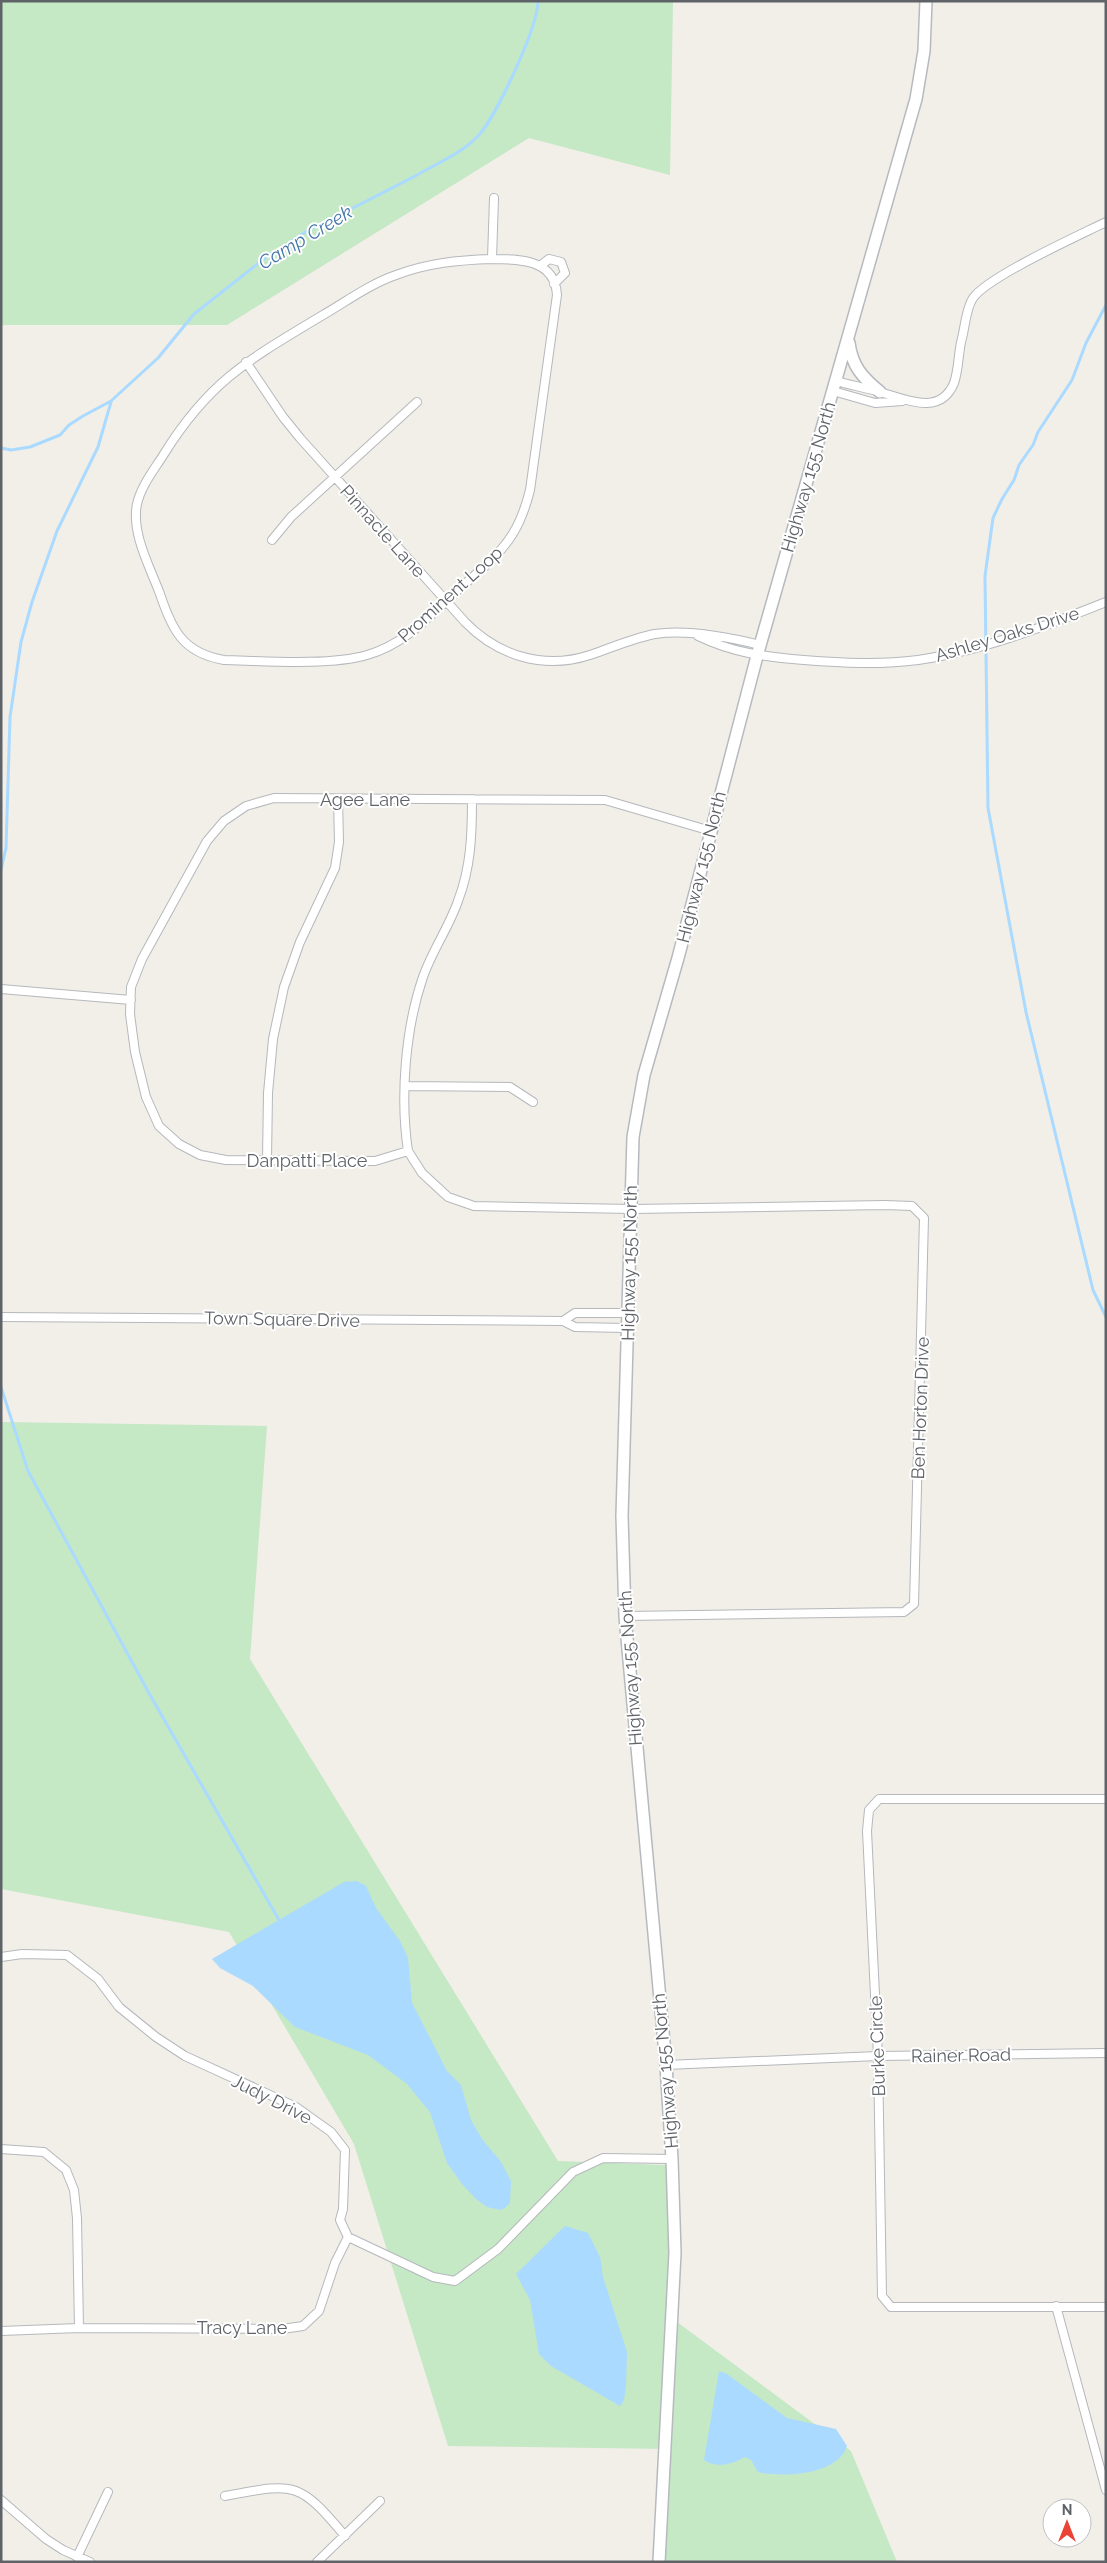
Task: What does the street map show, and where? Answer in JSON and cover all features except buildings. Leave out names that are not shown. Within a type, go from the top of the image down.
[{"type":"main road","name":"Highway 155 North","points":[[659,2562],[675,2253],[666,2065],[625,1616],[622,1516],[627,1313],[632,1209],[631,1158],[639,1095],[758,651],[916,99],[924,51],[926,1]]},
{"type":"main road","points":[[848,338],[855,366],[861,376],[880,392]]},
{"type":"street","points":[[492,259],[494,198]]},
{"type":"street","points":[[834,386],[880,392],[922,404],[936,402],[954,383],[959,349],[973,298],[986,287],[1019,267],[1106,222]]},
{"type":"street","name":"Prominent Loop","points":[[492,259],[525,260],[540,266],[549,259],[561,262],[565,273],[554,284],[557,300],[527,502],[517,526],[501,550],[398,642],[369,655],[349,660],[224,660],[200,654],[180,638],[169,620],[140,538],[137,505],[146,482],[188,417],[220,383],[246,362],[372,286],[394,276],[440,262],[492,259]]},
{"type":"street","points":[[540,266],[554,284]]},
{"type":"street","name":"Pinnacle Lane","points":[[246,362],[288,424],[446,601],[486,641],[510,654],[538,661],[560,662],[580,658],[653,634],[726,636],[758,651]]},
{"type":"street","points":[[834,386],[874,403],[907,401]]},
{"type":"street","points":[[272,540],[291,517],[418,402]]},
{"type":"street","name":"Ashley Oaks Drive","points":[[758,651],[870,663],[917,660],[951,654],[993,642],[1106,602]]},
{"type":"street","name":"Pinnacle Lane","points":[[694,635],[723,648],[758,651]]},
{"type":"street","name":"Agee Lane","points":[[131,1000],[131,987],[142,959],[207,841],[224,821],[246,806],[274,798],[605,800],[710,831]]},
{"type":"street","points":[[267,1160],[268,1093],[273,1040],[284,987],[300,942],[335,868],[339,842],[338,799]]},
{"type":"street","points":[[472,800],[472,840],[468,869],[458,901],[423,977],[410,1023],[404,1125],[408,1151],[422,1173],[448,1197],[474,1206],[632,1209]]},
{"type":"street","points":[[1,988],[131,1000]]},
{"type":"street","name":"Danpatti Place","points":[[131,1000],[130,1014],[135,1052],[146,1097],[159,1126],[179,1144],[200,1155],[226,1160],[375,1161],[408,1151]]},
{"type":"street","points":[[406,1086],[510,1087],[533,1102]]},
{"type":"street","name":"Ben Horton Drive","points":[[625,1616],[904,1612],[914,1604],[925,1240],[924,1218],[912,1206],[632,1209]]},
{"type":"street","name":"Town Square Drive","points":[[563,1321],[575,1313],[627,1313]]},
{"type":"street","name":"Town Square Drive","points":[[1,1317],[563,1321],[575,1327],[627,1328]]},
{"type":"street","name":"Burke Circle","points":[[1106,1799],[879,1799],[868,1810],[867,1831],[878,2056],[882,2296],[891,2307],[1106,2307]]},
{"type":"street","name":"Judy Drive","points":[[1,1957],[22,1954],[67,1955],[98,1979],[119,2007],[156,2038],[185,2056],[296,2107],[331,2132],[345,2150],[343,2209],[340,2220],[348,2237]]},
{"type":"street","name":"Rainer Road","points":[[666,2065],[878,2056],[1106,2053]]},
{"type":"street","points":[[1,2149],[44,2152],[66,2170],[74,2190],[77,2218],[79,2328]]},
{"type":"street","points":[[348,2237],[433,2277],[455,2281],[498,2249],[573,2172],[603,2158],[672,2159]]},
{"type":"street","name":"Tracy Lane","points":[[1,2330],[282,2328],[303,2326],[319,2311],[335,2263],[348,2237]]},
{"type":"street","points":[[1056,2306],[1106,2490]]},
{"type":"street","points":[[225,2496],[288,2487],[309,2496],[345,2536]]},
{"type":"street","points":[[77,2557],[108,2492]]},
{"type":"street","points":[[1,2500],[46,2539],[77,2557],[90,2562]]},
{"type":"street","points":[[317,2562],[380,2501]]},
{"type":"green space","points":[[1,1],[673,1],[670,175],[529,138],[227,325],[1,325]]},
{"type":"green space","points":[[1,1422],[267,1426],[250,1659],[558,2161],[666,2165],[673,2319],[851,2451],[897,2562],[658,2562],[669,2449],[448,2446],[354,2144],[229,1932],[1,1889]]},
{"type":"water","points":[[357,1881],[366,1886],[376,1908],[400,1941],[408,1958],[412,2003],[447,2071],[461,2085],[471,2120],[482,2139],[501,2162],[511,2181],[510,2203],[501,2210],[487,2207],[476,2199],[462,2184],[447,2163],[430,2112],[407,2084],[368,2055],[295,2027],[253,1986],[220,1968],[212,1959],[344,1882]]},
{"type":"water","points":[[565,2226],[588,2233],[600,2257],[603,2277],[627,2352],[626,2385],[624,2400],[620,2406],[551,2366],[539,2354],[530,2300],[516,2274]]},
{"type":"water","points":[[719,2371],[727,2374],[787,2418],[836,2429],[847,2446],[842,2456],[821,2469],[781,2475],[758,2472],[751,2460],[745,2457],[735,2462],[719,2465],[704,2460]]},
{"type":"waterway","name":"Camp Creek","points":[[1,448],[11,450],[30,447],[60,435],[69,425],[111,401],[158,358],[194,314],[270,254],[309,230],[441,162],[472,142],[486,126],[515,71],[531,30],[538,1]]},
{"type":"waterway","points":[[1106,305],[1086,343],[1072,380],[1019,465],[1014,480],[993,518],[985,576],[988,808],[1026,1012],[1093,1290],[1106,1317]]},
{"type":"waterway","points":[[1,870],[6,848],[10,717],[21,642],[32,602],[57,531],[98,447],[111,402]]},
{"type":"waterway","points":[[1,1387],[28,1471],[150,1695],[279,1920]]}]
